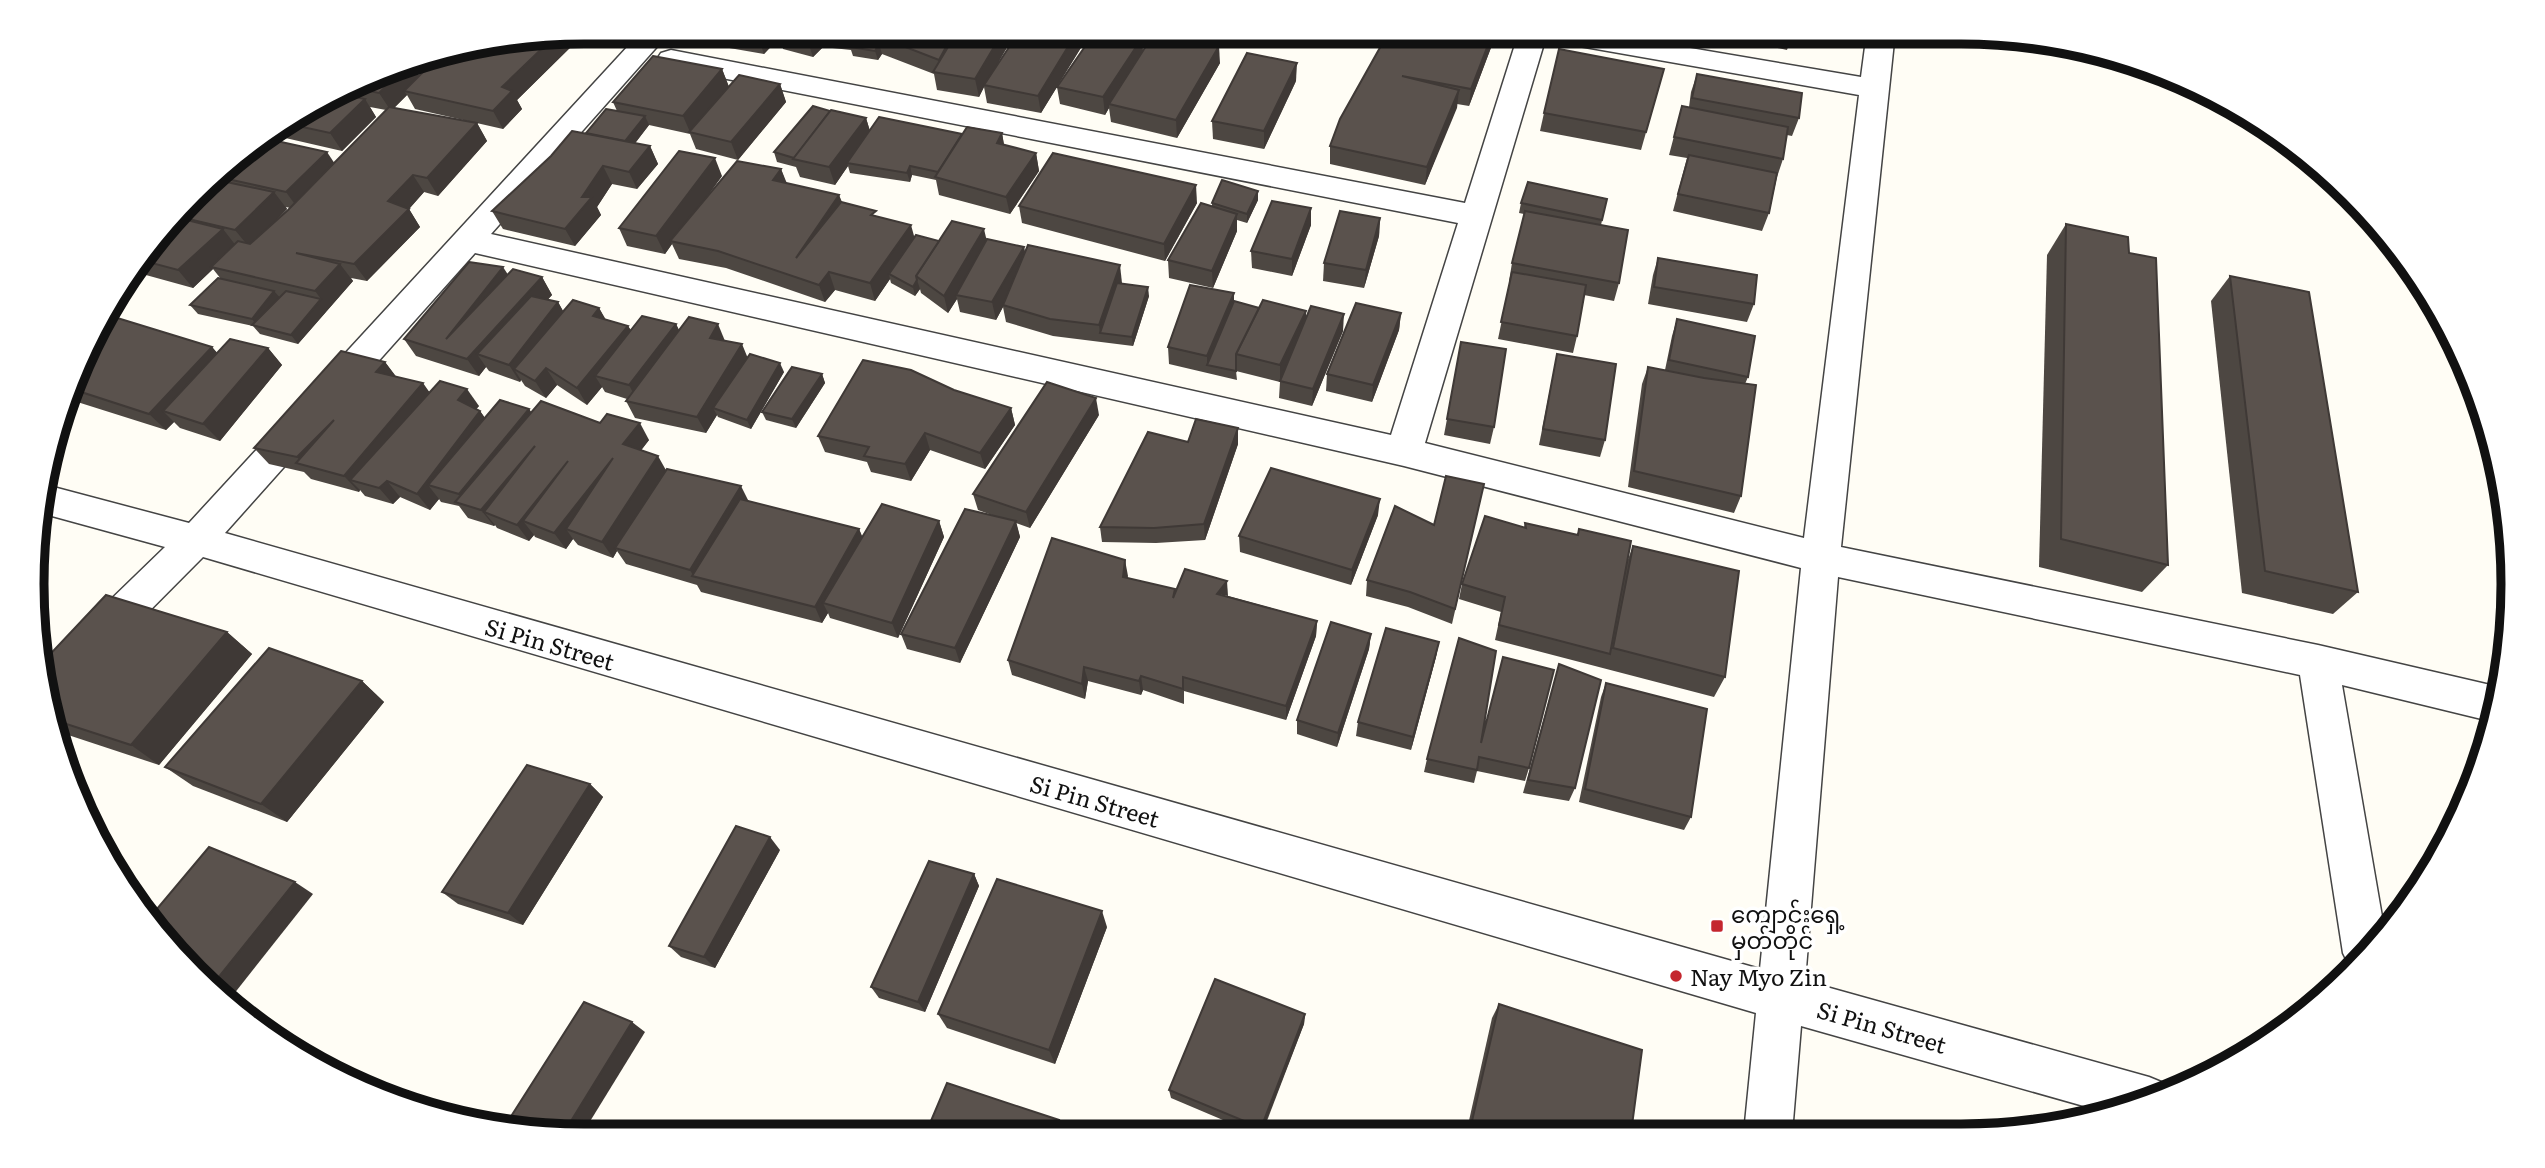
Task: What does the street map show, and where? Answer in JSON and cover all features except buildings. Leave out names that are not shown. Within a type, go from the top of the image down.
[{"type":"street","points":[[53,682],[197,540],[644,44]]},
{"type":"street","points":[[656,44],[1476,216]]},
{"type":"street","points":[[1404,452],[1529,44]]},
{"type":"street","points":[[1619,44],[1874,88]]},
{"type":"street","points":[[1769,1124],[1821,558],[1880,44]]},
{"type":"street","points":[[467,240],[1404,452],[1821,558],[2318,662],[2488,702]]},
{"type":"street","name":"Si Pin Street","points":[[50,500],[197,540],[2133,1097]]},
{"type":"street","points":[[2318,662],[2364,943]]},
{"type":"place","name":"ကျောင်းရှေ့ မှတ်တိုင်","points":[[1717,926]]},
{"type":"place","name":"Nay Myo Zin","points":[[1676,976]]}]
